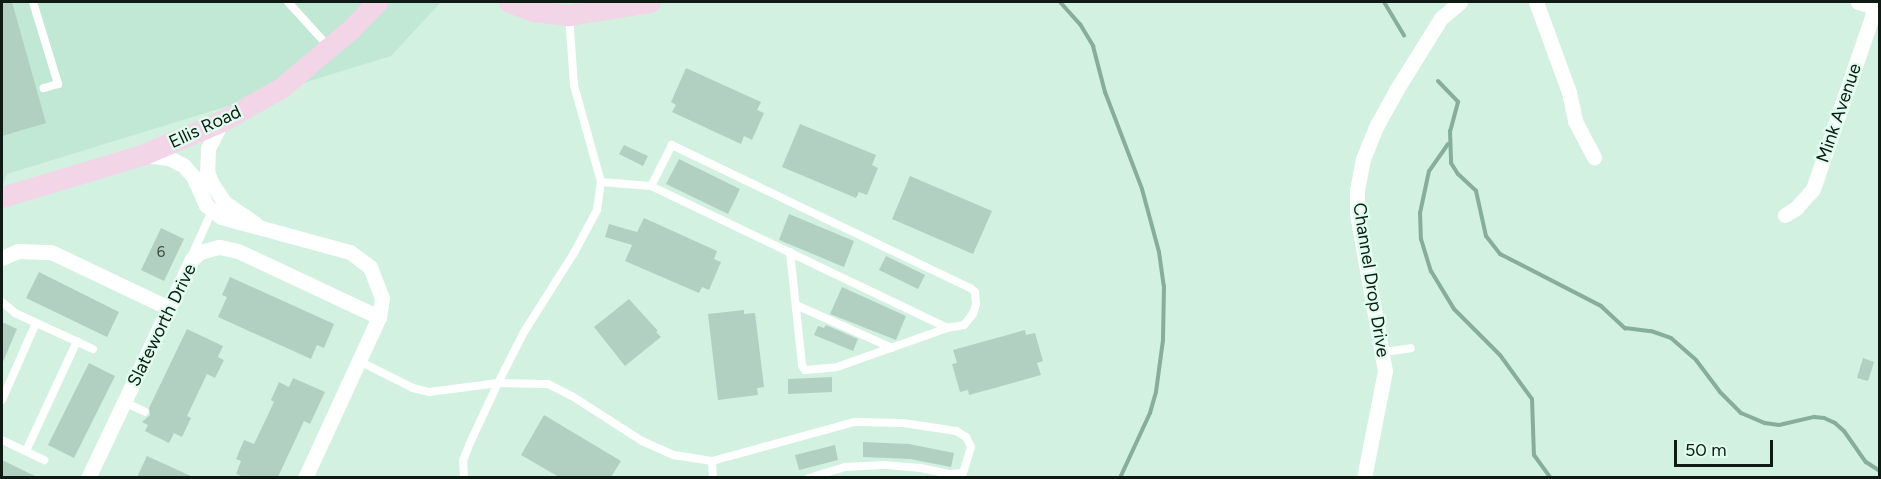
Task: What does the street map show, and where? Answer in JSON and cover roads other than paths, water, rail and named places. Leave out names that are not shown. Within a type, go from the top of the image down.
[{"type":"main road","name":"Ellis Road","points":[[2,197],[89,173],[142,155],[222,121],[281,88],[377,2]]},
{"type":"main road","points":[[510,2],[534,10],[569,15],[650,2]]},
{"type":"street","name":"Channel Drop Drive","points":[[1364,477],[1385,371],[1384,352],[1357,214],[1357,190],[1363,159],[1377,125],[1428,38],[1441,18],[1460,2]]},
{"type":"street","points":[[1536,2],[1569,93],[1575,121],[1594,157]]},
{"type":"street","points":[[1858,2],[1876,4]]},
{"type":"street","name":"Mink Avenue","points":[[1785,215],[1797,208],[1813,189],[1876,4]]},
{"type":"street","points":[[222,121],[206,156],[207,172],[212,184],[233,210],[263,227]]},
{"type":"street","points":[[142,155],[169,158],[183,165],[193,176],[200,195],[212,211],[232,222],[263,227],[351,252],[370,267],[382,298],[379,317],[305,477]]},
{"type":"street","name":"Slateworth Drive","points":[[88,477],[192,259],[209,249],[229,249],[379,317]]},
{"type":"street","points":[[2,258],[18,251],[51,252],[169,308]]},
{"type":"lane","points":[[33,2],[58,84],[44,88]]},
{"type":"lane","points":[[288,2],[329,47]]},
{"type":"lane","points":[[464,477],[463,461],[498,383],[524,332],[597,210],[601,182],[574,85],[569,15]]},
{"type":"lane","points":[[651,186],[672,145],[970,288],[975,292],[976,304],[973,314],[964,324],[837,367],[805,370],[802,365],[790,252]]},
{"type":"lane","points":[[601,182],[651,186],[947,328]]},
{"type":"lane","points":[[192,259],[197,242],[212,211]]},
{"type":"lane","points":[[2,303],[15,313],[93,349]]},
{"type":"lane","points":[[796,304],[892,348]]},
{"type":"lane","points":[[2,400],[36,323]]},
{"type":"lane","points":[[26,451],[77,341]]},
{"type":"lane","points":[[1384,352],[1411,348]]},
{"type":"lane","points":[[359,361],[413,388],[429,392],[498,383],[548,384],[572,396],[642,441],[674,455],[712,461],[855,422],[903,423],[956,431],[966,437],[971,447],[963,473],[949,474],[920,468],[884,465],[845,467],[809,477]]},
{"type":"lane","points":[[124,402],[145,412]]},
{"type":"lane","points":[[2,440],[44,460]]},
{"type":"lane","points":[[712,461],[713,477]]},
{"type":"waterway","points":[[1060,2],[1080,24],[1093,46],[1105,92],[1142,189],[1159,252],[1164,286],[1163,340],[1156,392],[1150,413],[1120,478]]},
{"type":"waterway","points":[[1384,2],[1404,35]]},
{"type":"waterway","points":[[1438,81],[1458,102],[1450,131],[1451,163],[1458,174],[1476,191],[1486,236],[1500,254],[1601,306],[1625,328],[1651,331],[1671,338],[1696,360],[1720,392],[1741,413],[1765,423],[1779,425],[1814,417],[1835,423],[1844,431],[1866,462],[1880,471]]},
{"type":"waterway","points":[[1448,144],[1429,171],[1420,213],[1421,239],[1431,271],[1454,309],[1500,355],[1532,399],[1534,455],[1551,478]]}]
